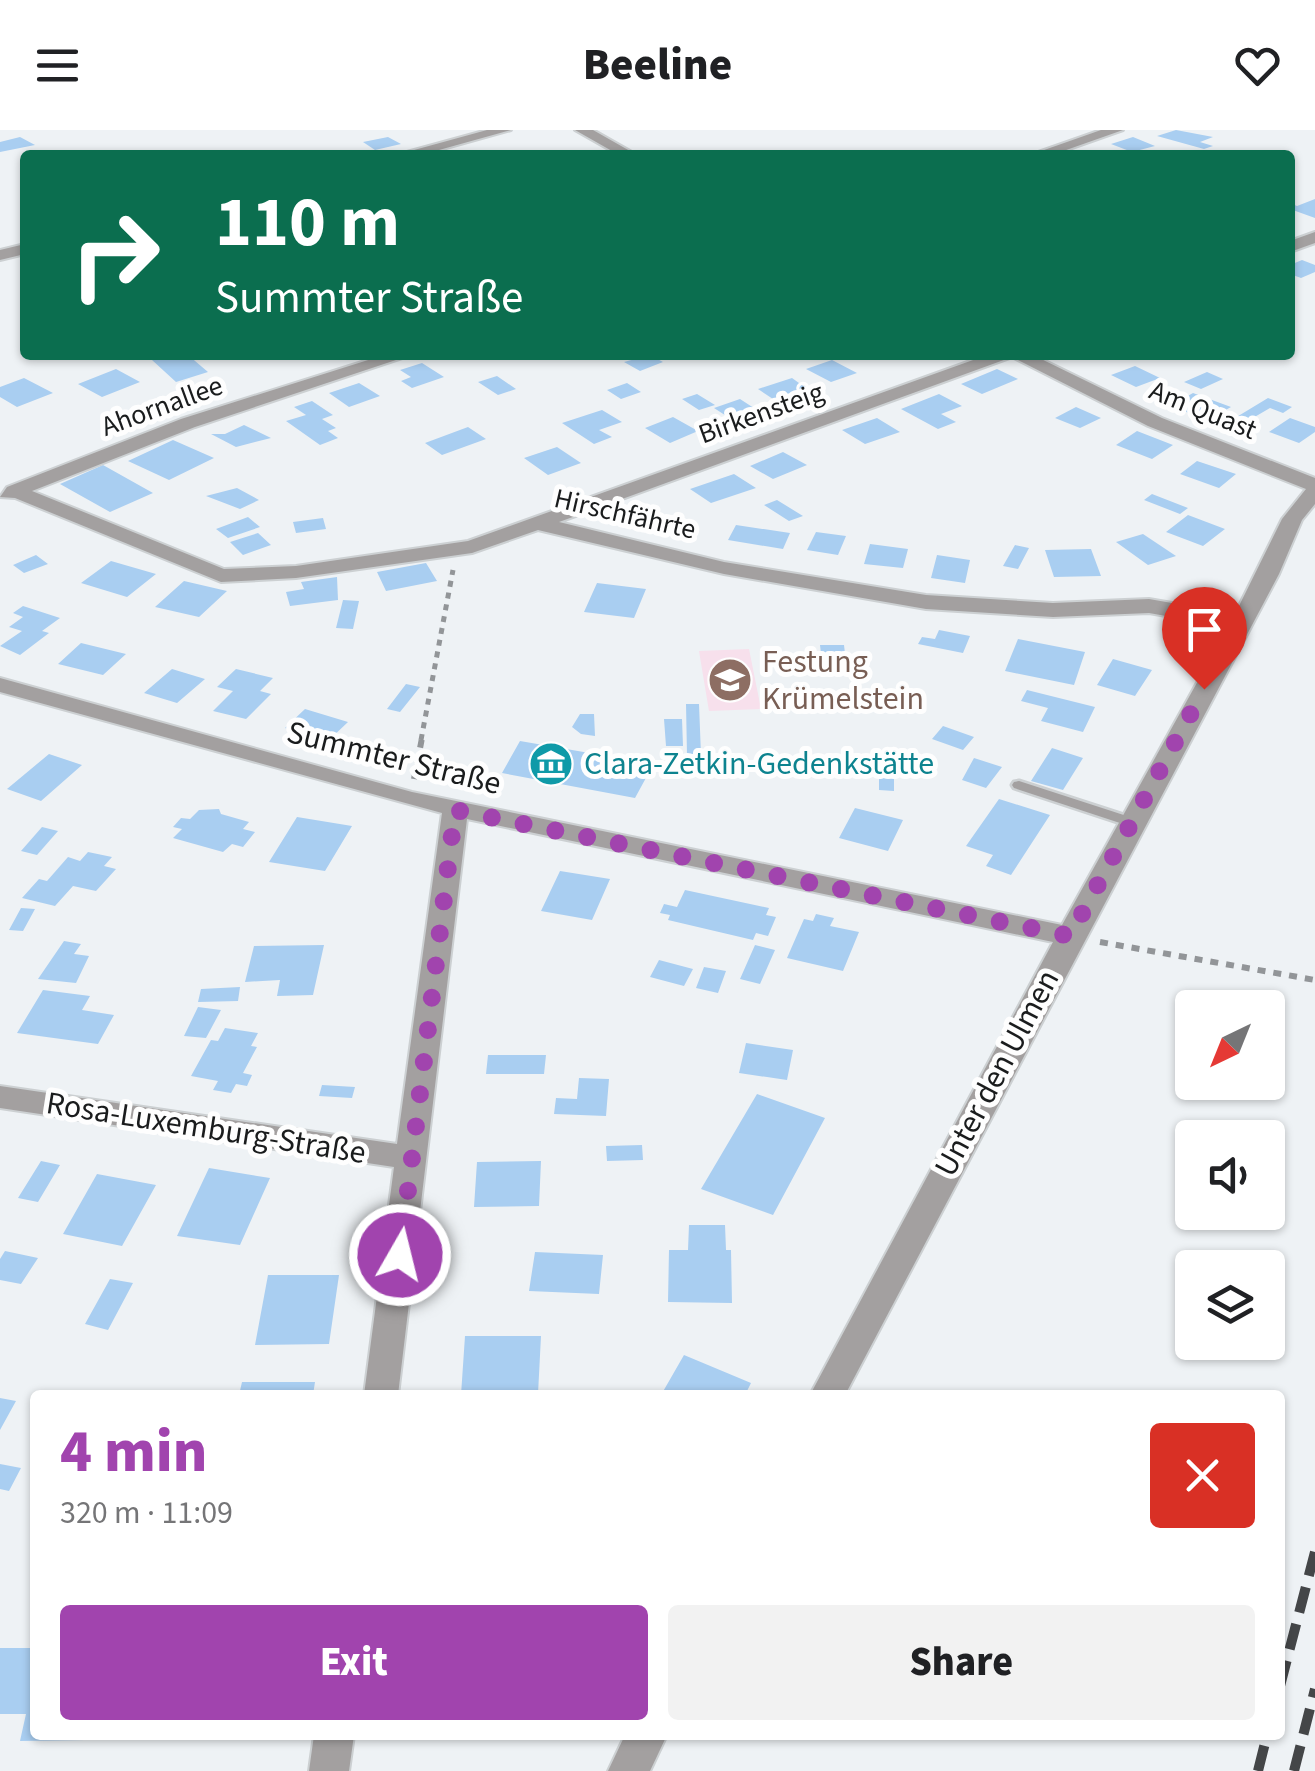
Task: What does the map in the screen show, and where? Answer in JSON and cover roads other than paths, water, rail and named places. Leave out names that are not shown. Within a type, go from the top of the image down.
[{"type":"street","points":[[423,150],[504,130]]},
{"type":"street","points":[[582,130],[620,150]]},
{"type":"street","points":[[1053,150],[1116,130]]},
{"type":"street","name":"Ahornallee","points":[[7,494],[188,422],[386,360]]},
{"type":"street","name":"Birkensteig","points":[[537,522],[990,360]]},
{"type":"street","name":"Am Quast","points":[[1029,360],[1155,422],[1315,488]]},
{"type":"street","name":"Unter den Ulmen","points":[[830,1390],[1131,822],[1268,574],[1292,519],[1315,488]]},
{"type":"street","name":"Hirschfährte","points":[[7,494],[221,576],[296,572],[456,550],[537,522],[724,568],[926,602],[1053,610],[1149,606],[1240,622]]},
{"type":"street","name":"Summter Straße","points":[[0,685],[455,810],[1070,936]]},
{"type":"street","points":[[382,1390],[455,810]]},
{"type":"street","name":"Rosa-Luxemburg-Straße","points":[[0,1097],[412,1158]]},
{"type":"street","points":[[329,1771],[333,1740]]},
{"type":"street","points":[[628,1771],[644,1740]]},
{"type":"lane","points":[[1019,785],[1131,822]]},
{"type":"railway","points":[[1285,1667],[1315,1552]]},
{"type":"railway","points":[[1294,1771],[1315,1689]]},
{"type":"railway","points":[[1258,1771],[1266,1740]]},
{"type":"place","name":"Festung Krümelstein","points":[[730,680]]},
{"type":"place","name":"Clara-Zetkin-Gedenkstätte","points":[[551,764]]}]
